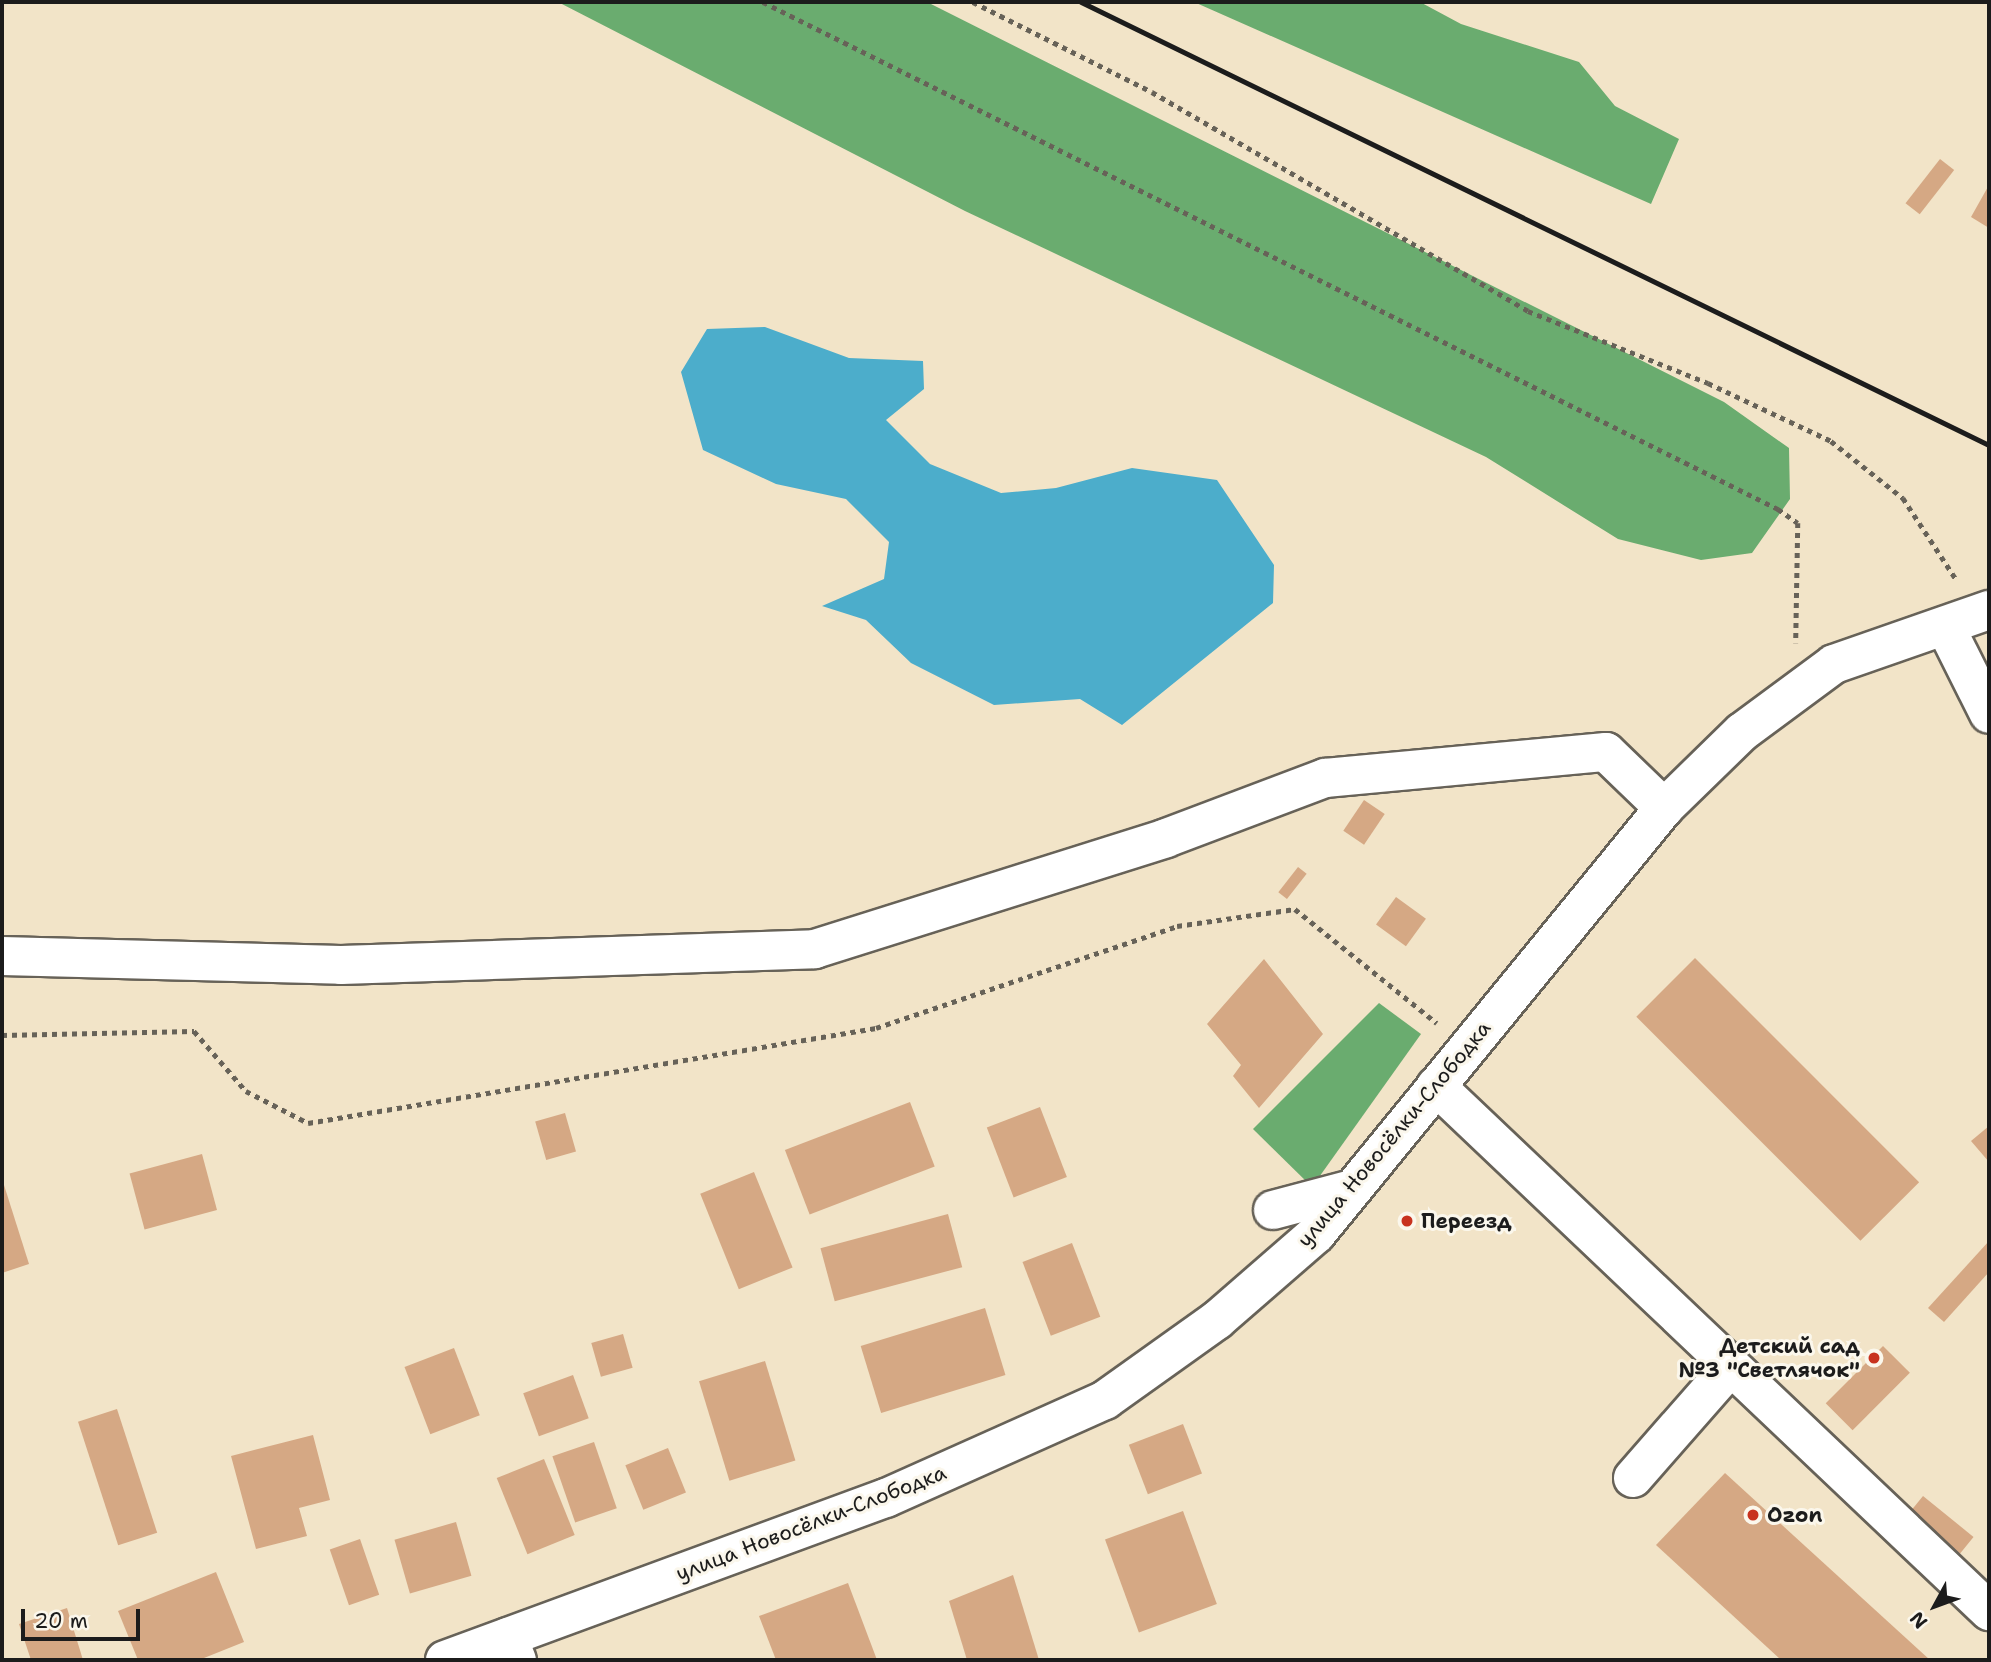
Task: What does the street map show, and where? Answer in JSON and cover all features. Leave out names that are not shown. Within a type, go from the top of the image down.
[{"type":"main road","name":"улица Новосёлки-Слободка","points":[[445,1660],[513,1648],[886,1498],[1105,1400],[1217,1320],[1315,1234],[1664,808],[1742,732],[1834,664],[1989,610]]},
{"type":"main road","points":[[1945,626],[1989,714]]},
{"type":"main road","points":[[2,956],[341,965],[815,949],[1167,838],[1325,778],[1606,752],[1664,808]]},
{"type":"main road","points":[[1436,1086],[1520,1146],[1731,1366],[1989,1612]]},
{"type":"main road","points":[[1273,1210],[1352,1189]]},
{"type":"main road","points":[[1633,1478],[1731,1366]]},
{"type":"path","points":[[763,2],[1778,509],[1798,523],[1796,652]]},
{"type":"path","points":[[973,2],[1152,92],[1528,311],[1708,383],[1831,441],[1903,498],[1959,584]]},
{"type":"path","points":[[2,1034],[194,1031],[246,1091],[308,1123],[876,1028],[1177,926],[1295,909],[1468,1048]]},
{"type":"green space","points":[[558,2],[927,2],[1724,402],[1789,448],[1790,499],[1752,553],[1701,560],[1618,539],[1486,457],[965,211]]},
{"type":"green space","points":[[1194,2],[1420,2],[1461,24],[1579,62],[1615,106],[1679,139],[1651,204]]},
{"type":"green space","points":[[1379,1003],[1421,1034],[1312,1187],[1253,1129]]},
{"type":"water","points":[[765,327],[849,358],[923,361],[924,389],[886,420],[930,464],[1001,493],[1056,488],[1132,468],[1217,480],[1274,565],[1273,603],[1122,725],[1080,699],[994,705],[911,663],[866,620],[822,606],[884,579],[889,542],[846,499],[776,484],[703,450],[681,372],[707,329]]},
{"type":"building","points":[[1940,159],[1954,170],[1920,214],[1906,203]]},
{"type":"building","points":[[1989,185],[1989,228],[1971,217]]},
{"type":"building","points":[[1364,800],[1385,814],[1364,845],[1343,831]]},
{"type":"building","points":[[1298,867],[1307,874],[1287,899],[1278,892]]},
{"type":"building","points":[[1396,897],[1426,919],[1406,946],[1376,925]]},
{"type":"building","points":[[1695,958],[1919,1182],[1860,1241],[1636,1017]]},
{"type":"building","points":[[1264,959],[1323,1034],[1259,1108],[1233,1076],[1241,1065],[1207,1024]]},
{"type":"building","points":[[910,1102],[935,1166],[810,1214],[785,1150]]},
{"type":"building","points":[[1040,1107],[1067,1177],[1014,1197],[987,1127]]},
{"type":"building","points":[[565,1113],[576,1151],[546,1160],[535,1122]]},
{"type":"building","points":[[1989,1126],[1989,1162],[1971,1141]]},
{"type":"building","points":[[202,1154],[217,1210],[145,1229],[130,1173]]},
{"type":"building","points":[[754,1172],[793,1267],[739,1289],[700,1194]]},
{"type":"building","points":[[4,1185],[29,1264],[2,1273],[2,1186]]},
{"type":"building","points":[[948,1214],[962,1267],[835,1301],[820,1248]]},
{"type":"building","points":[[1989,1241],[1989,1272],[1944,1322],[1928,1308]]},
{"type":"building","points":[[1072,1243],[1100,1317],[1051,1336],[1023,1262]]},
{"type":"building","points":[[985,1308],[1005,1375],[881,1413],[861,1346]]},
{"type":"building","points":[[623,1334],[633,1368],[601,1377],[591,1343]]},
{"type":"building","points":[[1883,1346],[1910,1373],[1853,1430],[1826,1403]]},
{"type":"building","points":[[454,1348],[480,1415],[430,1434],[405,1367]]},
{"type":"building","points":[[765,1361],[795,1460],[729,1481],[699,1381]]},
{"type":"building","points":[[573,1375],[589,1418],[539,1436],[523,1393]]},
{"type":"building","points":[[117,1409],[157,1533],[118,1545],[78,1422]]},
{"type":"building","points":[[1183,1424],[1202,1473],[1148,1494],[1129,1445]]},
{"type":"building","points":[[313,1435],[330,1500],[299,1508],[307,1536],[256,1549],[231,1456]]},
{"type":"building","points":[[594,1442],[617,1508],[575,1523],[552,1456]]},
{"type":"building","points":[[668,1448],[686,1493],[643,1510],[625,1465]]},
{"type":"building","points":[[544,1459],[575,1535],[527,1554],[497,1478]]},
{"type":"building","points":[[1725,1473],[1930,1660],[1781,1660],[1656,1545]]},
{"type":"building","points":[[1923,1496],[1974,1537],[1960,1554],[1909,1513]]},
{"type":"building","points":[[1183,1511],[1217,1604],[1139,1632],[1105,1539]]},
{"type":"building","points":[[456,1522],[471,1576],[410,1593],[394,1540]]},
{"type":"building","points":[[360,1539],[379,1595],[349,1605],[330,1549]]},
{"type":"building","points":[[216,1572],[244,1642],[199,1660],[138,1660],[118,1611]]},
{"type":"building","points":[[1013,1575],[1039,1660],[967,1660],[949,1601]]},
{"type":"building","points":[[848,1583],[877,1660],[776,1660],[759,1616]]},
{"type":"building","points":[[67,1608],[83,1660],[31,1660],[19,1624]]},
{"type":"railway","points":[[1081,2],[1989,445]]},
{"type":"place","name":"Переезд","points":[[1407,1221]]},
{"type":"place","name":"Детский сад №3 \"Светлячок\"","points":[[1874,1358]]},
{"type":"place","name":"Ozon","points":[[1753,1515]]}]
